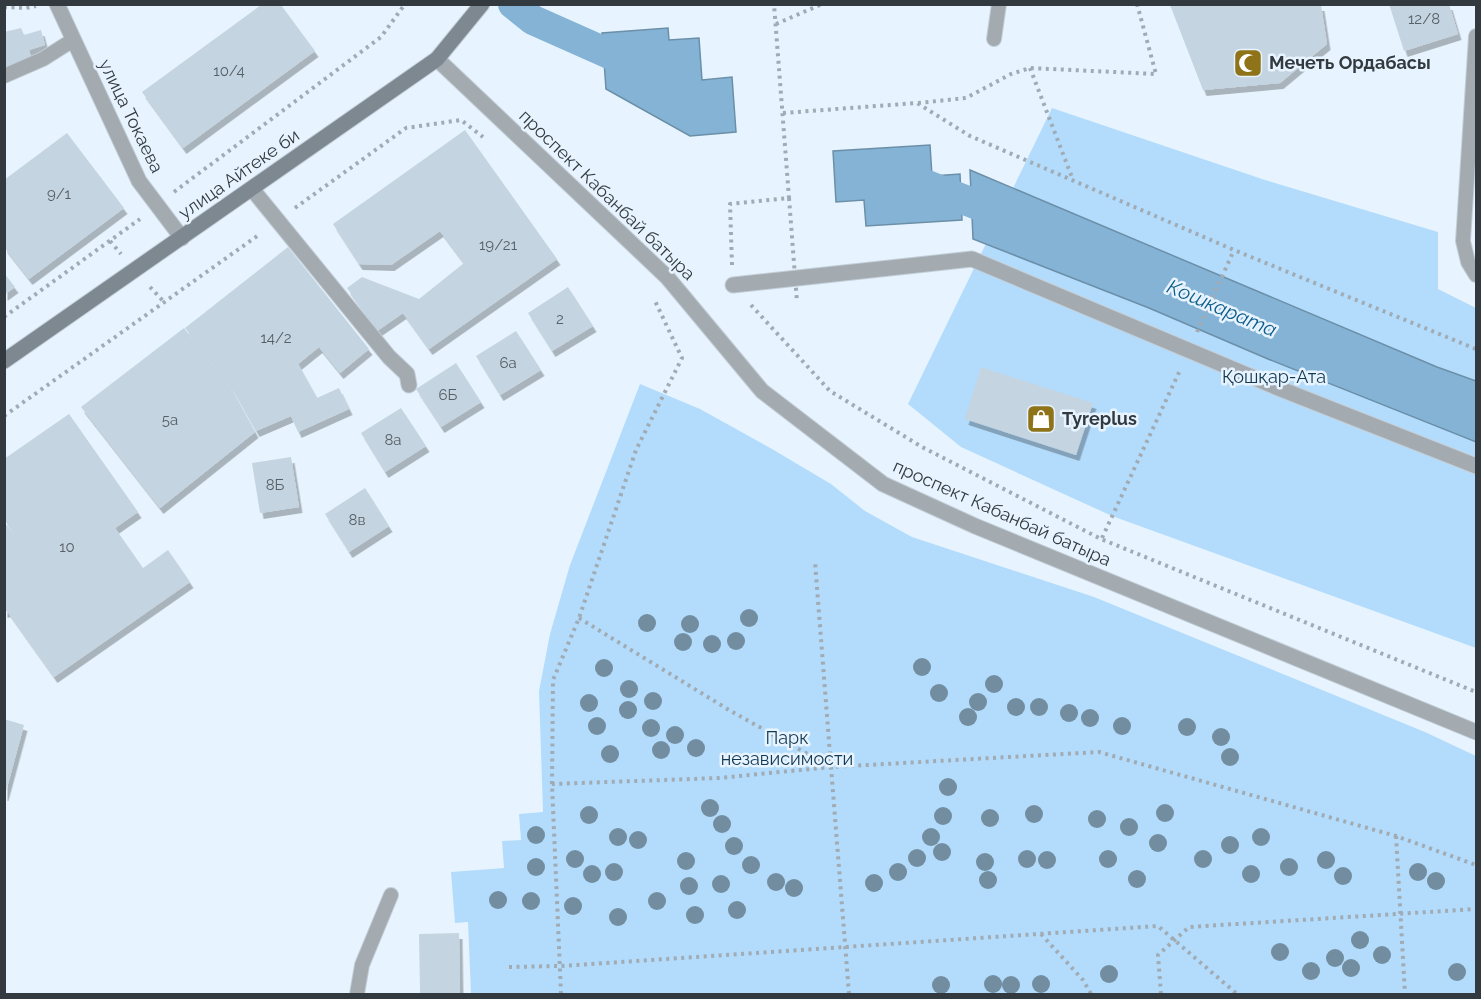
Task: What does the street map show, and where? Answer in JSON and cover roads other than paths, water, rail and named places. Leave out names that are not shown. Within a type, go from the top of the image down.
[{"type":"main road","name":"улица Айтеке би","points":[[4,361],[438,59],[482,4]]},
{"type":"street","name":"улица Токаева","points":[[57,4],[139,181],[182,238]]},
{"type":"street","name":"проспект Кабанбай батыра","points":[[438,59],[668,278],[762,391],[883,484],[975,526],[1476,732]]},
{"type":"street","points":[[252,189],[389,357],[407,374],[410,385]]},
{"type":"street","points":[[733,285],[972,259],[1278,388],[1476,465]]},
{"type":"lane","points":[[994,39],[999,4]]},
{"type":"lane","points":[[1476,36],[1462,240],[1468,262],[1476,275]]},
{"type":"lane","points":[[4,76],[43,59],[73,40]]},
{"type":"lane","points":[[357,994],[362,965],[391,895]]},
{"type":"water","points":[[668,28],[669,40],[699,38],[702,80],[732,77],[736,132],[690,136],[606,89],[602,33]]},
{"type":"water","points":[[930,145],[932,176],[960,174],[962,220],[866,226],[864,200],[836,202],[833,151]]},
{"type":"water","name":"Кошкарата","points":[[970,170],[1437,367],[1476,381],[1476,442],[1268,359],[1149,308],[973,239]]},
{"type":"waterway","points":[[513,4],[533,20],[641,68]]},
{"type":"waterway","points":[[922,183],[1008,217]]},
{"type":"place","name":"Мечеть Ордабасы","points":[[1248,63]]},
{"type":"place","name":"Tyreplus","points":[[1041,419]]},
{"type":"park label","name":"Қошқар-Ата","points":[[1274,377]]},
{"type":"park label","name":"Парк независимости","points":[[787,748]]}]
